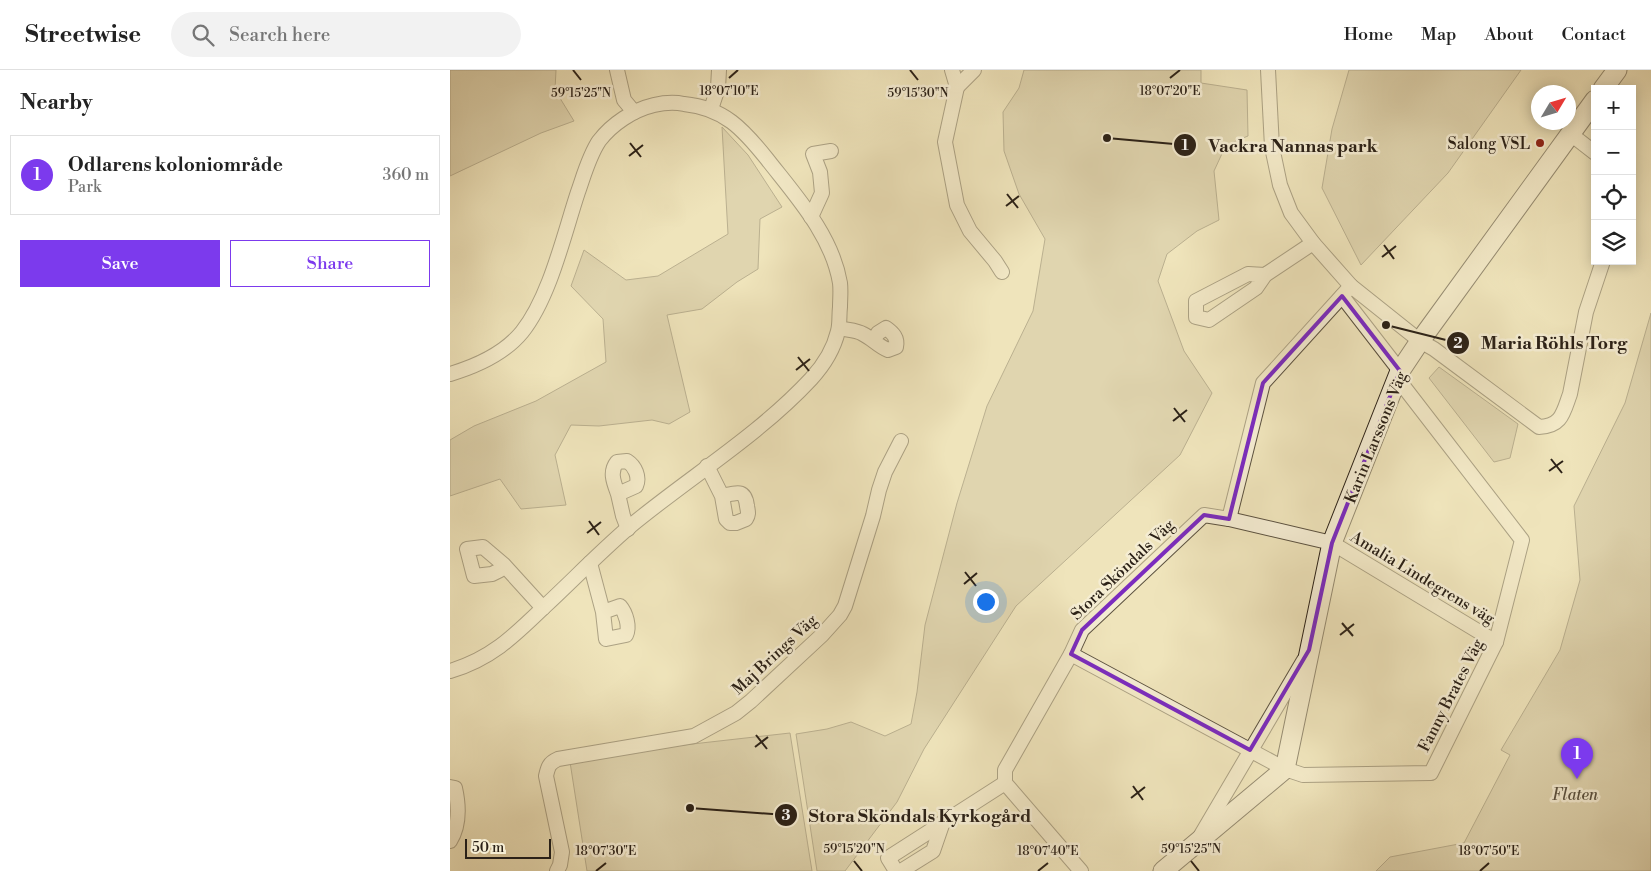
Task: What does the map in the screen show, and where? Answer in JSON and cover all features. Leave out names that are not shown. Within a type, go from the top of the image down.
[{"type":"street","points":[[617,70],[624,100],[634,112]]},
{"type":"street","points":[[952,70],[957,88],[945,142],[957,206],[970,231],[1002,272]]},
{"type":"street","points":[[957,88],[974,70]]},
{"type":"street","points":[[1268,70],[1272,147],[1280,184],[1291,213],[1347,291],[1399,374]]},
{"type":"street","points":[[1606,85],[1617,70]]},
{"type":"street","points":[[711,109],[722,71]]},
{"type":"street","points":[[450,374],[477,366],[506,347],[522,332],[536,310],[547,287],[592,154],[600,141],[614,126],[634,112],[656,104],[676,103],[711,109],[726,116],[738,126],[760,150],[811,217],[826,243],[840,284],[839,328],[827,357],[815,375],[801,389],[738,444],[707,466],[628,529],[505,644],[480,660],[450,671]]},
{"type":"street","name":"Karin Larssons Väg","points":[[1163,871],[1285,769],[1332,542],[1399,374],[1420,341],[1591,105]]},
{"type":"street","points":[[1568,136],[1577,139],[1591,150]]},
{"type":"street","points":[[811,217],[822,193],[820,172],[814,154],[831,151]]},
{"type":"street","points":[[1265,275],[1248,274],[1196,301],[1196,317],[1209,320],[1256,288],[1265,275],[1313,243]]},
{"type":"street","points":[[1347,291],[1434,349],[1539,427],[1549,426],[1560,420],[1570,394],[1586,312],[1602,265]]},
{"type":"street","points":[[1229,519],[1263,383],[1347,291]]},
{"type":"street","points":[[839,328],[861,332],[874,340]]},
{"type":"street","name":"Fanny Brates Väg","points":[[1071,654],[1285,769],[1303,775],[1430,772],[1496,642],[1522,540],[1399,374]]},
{"type":"street","name":"Maj Brings Väg","points":[[557,871],[562,852],[546,776],[548,766],[558,759],[694,736],[736,712],[769,686],[822,635],[840,615],[845,606],[882,481],[901,441]]},
{"type":"street","points":[[707,466],[722,496]]},
{"type":"street","points":[[618,494],[628,529]]},
{"type":"street","name":"Stora Sköndals Väg","points":[[1005,783],[1005,770],[1071,654],[1082,630],[1204,515],[1332,542]]},
{"type":"street","name":"Amalia Lindegrens väg","points":[[1332,542],[1496,642]]},
{"type":"street","points":[[590,563],[602,612]]},
{"type":"street","points":[[503,564],[543,608]]},
{"type":"street","name":"Karin Larssons Väg","points":[[1196,843],[1309,650]]},
{"type":"street","points":[[896,871],[888,858],[1005,783],[1081,871]]},
{"type":"street","points":[[450,841],[455,833],[458,821],[458,801],[452,787]]},
{"type":"street","points":[[902,871],[933,851],[943,822]]},
{"type":"highlighted area","points":[[1342,296],[1400,371],[1332,543],[1309,650],[1250,750],[1071,654],[1082,630],[1204,515],[1229,519],[1263,383]]},
{"type":"green space","points":[[450,70],[556,70],[555,90],[574,121],[541,133],[450,176]]},
{"type":"green space","points":[[1024,70],[1201,70],[1201,83],[1247,90],[1248,136],[1226,145],[1214,171],[1219,220],[1197,231],[1167,254],[1158,281],[1184,351],[1212,393],[1180,455],[1016,606],[924,749],[897,802],[845,871],[817,871],[796,734],[827,729],[851,722],[885,736],[911,724],[925,625],[957,503],[987,406],[1033,311],[1045,239],[1019,194],[1004,151],[1003,112],[1019,88]]},
{"type":"green space","points":[[1349,70],[1521,70],[1448,173],[1361,265],[1322,188],[1332,129]]},
{"type":"green space","points":[[722,127],[748,155],[782,207],[760,219],[758,269],[737,282],[702,309],[667,315],[690,412],[669,424],[652,420],[599,426],[571,425],[555,455],[566,505],[521,509],[500,479],[450,496],[450,440],[474,426],[536,401],[606,362],[603,319],[571,286],[584,250],[626,280],[658,276],[728,234]]},
{"type":"green space","name":"Flaten","points":[[1651,313],[1651,871],[1376,871],[1390,857],[1464,843],[1510,755],[1501,750],[1560,650],[1580,580],[1574,506],[1625,403]]},
{"type":"green space","points":[[1439,367],[1518,424],[1510,458],[1494,462],[1429,378]]},
{"type":"green space","points":[[790,733],[812,871],[587,871],[570,762],[657,748]]},
{"type":"place","name":"Vackra Nannas park","points":[[1107,138]]},
{"type":"place","name":"Salong VSL","points":[[1540,143]]},
{"type":"place","name":"Maria Röhls Torg","points":[[1386,325]]},
{"type":"place","name":"Odlarens koloniområde","points":[[1577,779]]},
{"type":"place","name":"Stora Sköndals Kyrkogård","points":[[690,808]]}]
